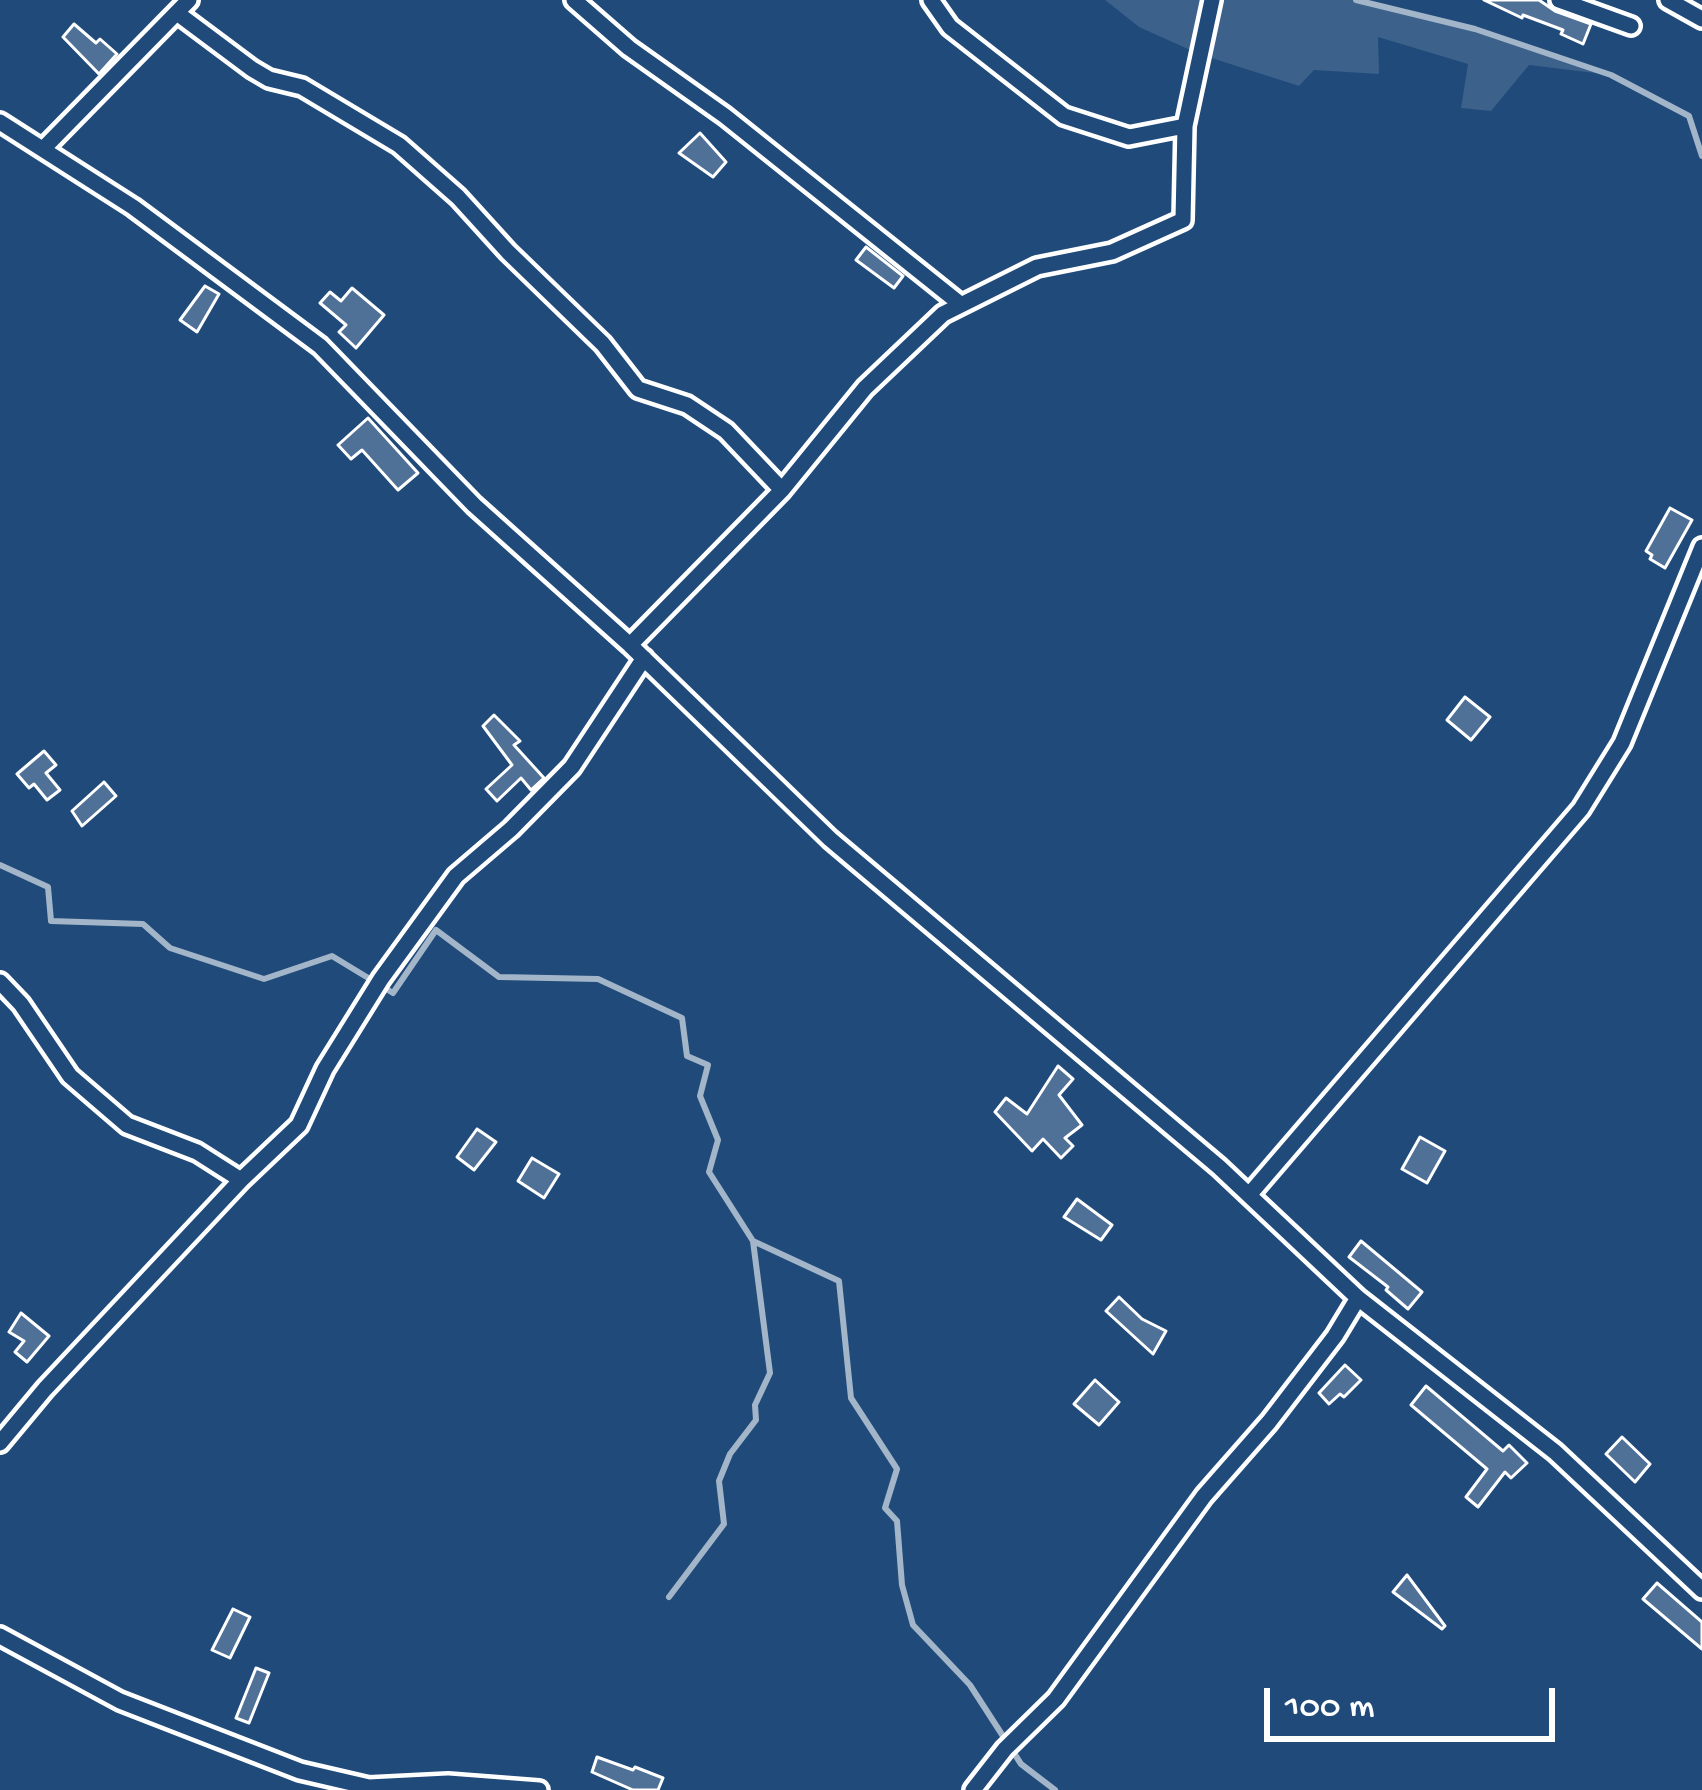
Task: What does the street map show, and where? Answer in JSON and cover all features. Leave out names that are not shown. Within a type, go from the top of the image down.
[{"type":"street","points":[[43,149],[189,0]]},
{"type":"street","points":[[574,0],[629,48],[725,116],[959,303]]},
{"type":"street","points":[[931,0],[950,27],[1064,116],[1130,136],[1185,126]]},
{"type":"street","points":[[630,645],[782,490],[865,388],[959,303],[1036,268],[1112,252],[1183,220],[1185,126],[1212,0]]},
{"type":"street","points":[[1559,0],[1631,26]]},
{"type":"street","points":[[1668,0],[1702,19]]},
{"type":"street","points":[[177,14],[252,69],[269,79],[302,86],[399,145],[458,197],[521,266],[603,344],[638,388],[687,405],[725,430],[782,490]]},
{"type":"street","points":[[0,122],[133,207],[320,346],[474,505],[644,658],[830,839],[1249,1195],[1358,1298],[1555,1453],[1702,1590]]},
{"type":"street","points":[[1249,1195],[1581,808],[1622,743],[1702,547]]},
{"type":"street","points":[[0,1443],[241,1180],[299,1125],[326,1069],[381,979],[456,876],[572,767],[644,658]]},
{"type":"street","points":[[0,982],[21,1004],[70,1076],[127,1125],[197,1152],[241,1180]]},
{"type":"street","points":[[974,1790],[1005,1749],[1056,1699],[1204,1496],[1335,1336],[1358,1298]]},
{"type":"street","points":[[0,1636],[120,1701],[300,1771],[369,1787],[448,1783],[538,1790]]},
{"type":"shaded area","points":[[1105,0],[1356,0],[1475,29],[1611,75],[1529,65],[1491,111],[1461,108],[1468,64],[1378,37],[1379,74],[1314,70],[1299,86],[1199,54],[1139,27]]},
{"type":"building","points":[[1484,0],[1539,0],[1591,24],[1583,44],[1561,34],[1563,30]]},
{"type":"building","points":[[74,24],[117,54],[99,74],[63,37]]},
{"type":"building","points":[[700,133],[726,162],[713,177],[679,153]]},
{"type":"building","points":[[866,247],[903,276],[894,288],[856,260]]},
{"type":"building","points":[[205,286],[219,294],[197,332],[180,320]]},
{"type":"building","points":[[352,288],[384,315],[356,348],[339,332],[346,325],[320,303],[330,292],[341,301]]},
{"type":"building","points":[[368,418],[418,473],[398,490],[362,450],[351,459],[338,445]]},
{"type":"building","points":[[1670,508],[1692,520],[1665,568],[1646,551]]},
{"type":"building","points":[[1465,697],[1490,717],[1471,740],[1447,720]]},
{"type":"building","points":[[494,715],[520,741],[514,745],[544,778],[531,790],[521,778],[497,801],[486,789],[512,765],[483,726]]},
{"type":"building","points":[[44,751],[56,765],[46,773],[60,790],[47,800],[17,774]]},
{"type":"building","points":[[104,782],[116,796],[82,826],[72,811]]},
{"type":"building","points":[[1058,1066],[1073,1079],[1059,1095],[1082,1125],[1065,1138],[1073,1146],[1061,1158],[1043,1139],[1032,1151],[995,1112],[1006,1098],[1027,1114]]},
{"type":"building","points":[[477,1129],[496,1142],[474,1170],[457,1157]]},
{"type":"building","points":[[1420,1137],[1445,1151],[1427,1183],[1402,1169]]},
{"type":"building","points":[[532,1158],[559,1174],[544,1198],[518,1181]]},
{"type":"building","points":[[1077,1199],[1112,1225],[1101,1240],[1064,1217]]},
{"type":"building","points":[[1361,1241],[1422,1292],[1408,1309],[1349,1257]]},
{"type":"building","points":[[1119,1297],[1142,1319],[1166,1331],[1153,1354],[1106,1311]]},
{"type":"building","points":[[21,1313],[49,1336],[27,1362],[15,1352],[24,1341],[9,1332]]},
{"type":"building","points":[[1345,1365],[1361,1380],[1329,1404],[1319,1393]]},
{"type":"building","points":[[1095,1380],[1119,1402],[1099,1425],[1074,1404]]},
{"type":"building","points":[[1426,1386],[1503,1451],[1509,1445],[1527,1463],[1511,1478],[1505,1472],[1478,1507],[1466,1497],[1487,1469],[1411,1405]]},
{"type":"building","points":[[1622,1437],[1650,1464],[1635,1482],[1606,1454]]},
{"type":"building","points":[[1407,1575],[1445,1626],[1442,1629],[1393,1592]]},
{"type":"building","points":[[1657,1583],[1702,1622],[1702,1649],[1643,1599]]},
{"type":"building","points":[[233,1609],[250,1617],[230,1658],[212,1650]]},
{"type":"building","points":[[256,1668],[269,1673],[249,1723],[236,1718]]},
{"type":"building","points":[[597,1757],[663,1778],[658,1790],[633,1790],[592,1772]]},
{"type":"waterway","points":[[1356,0],[1475,29],[1611,75],[1689,116],[1702,156]]},
{"type":"waterway","points":[[0,865],[48,887],[51,921],[143,924],[170,948],[264,979],[332,956],[393,993],[436,930],[499,977],[598,979],[682,1018],[687,1056],[708,1065],[700,1096],[718,1140],[709,1172],[753,1241],[839,1281],[851,1398],[897,1469],[885,1508],[897,1521],[902,1585],[913,1625],[970,1685],[1021,1764],[1055,1790]]},
{"type":"waterway","points":[[669,1597],[724,1524],[719,1481],[730,1454],[756,1420],[755,1405],[770,1373],[753,1241]]}]
